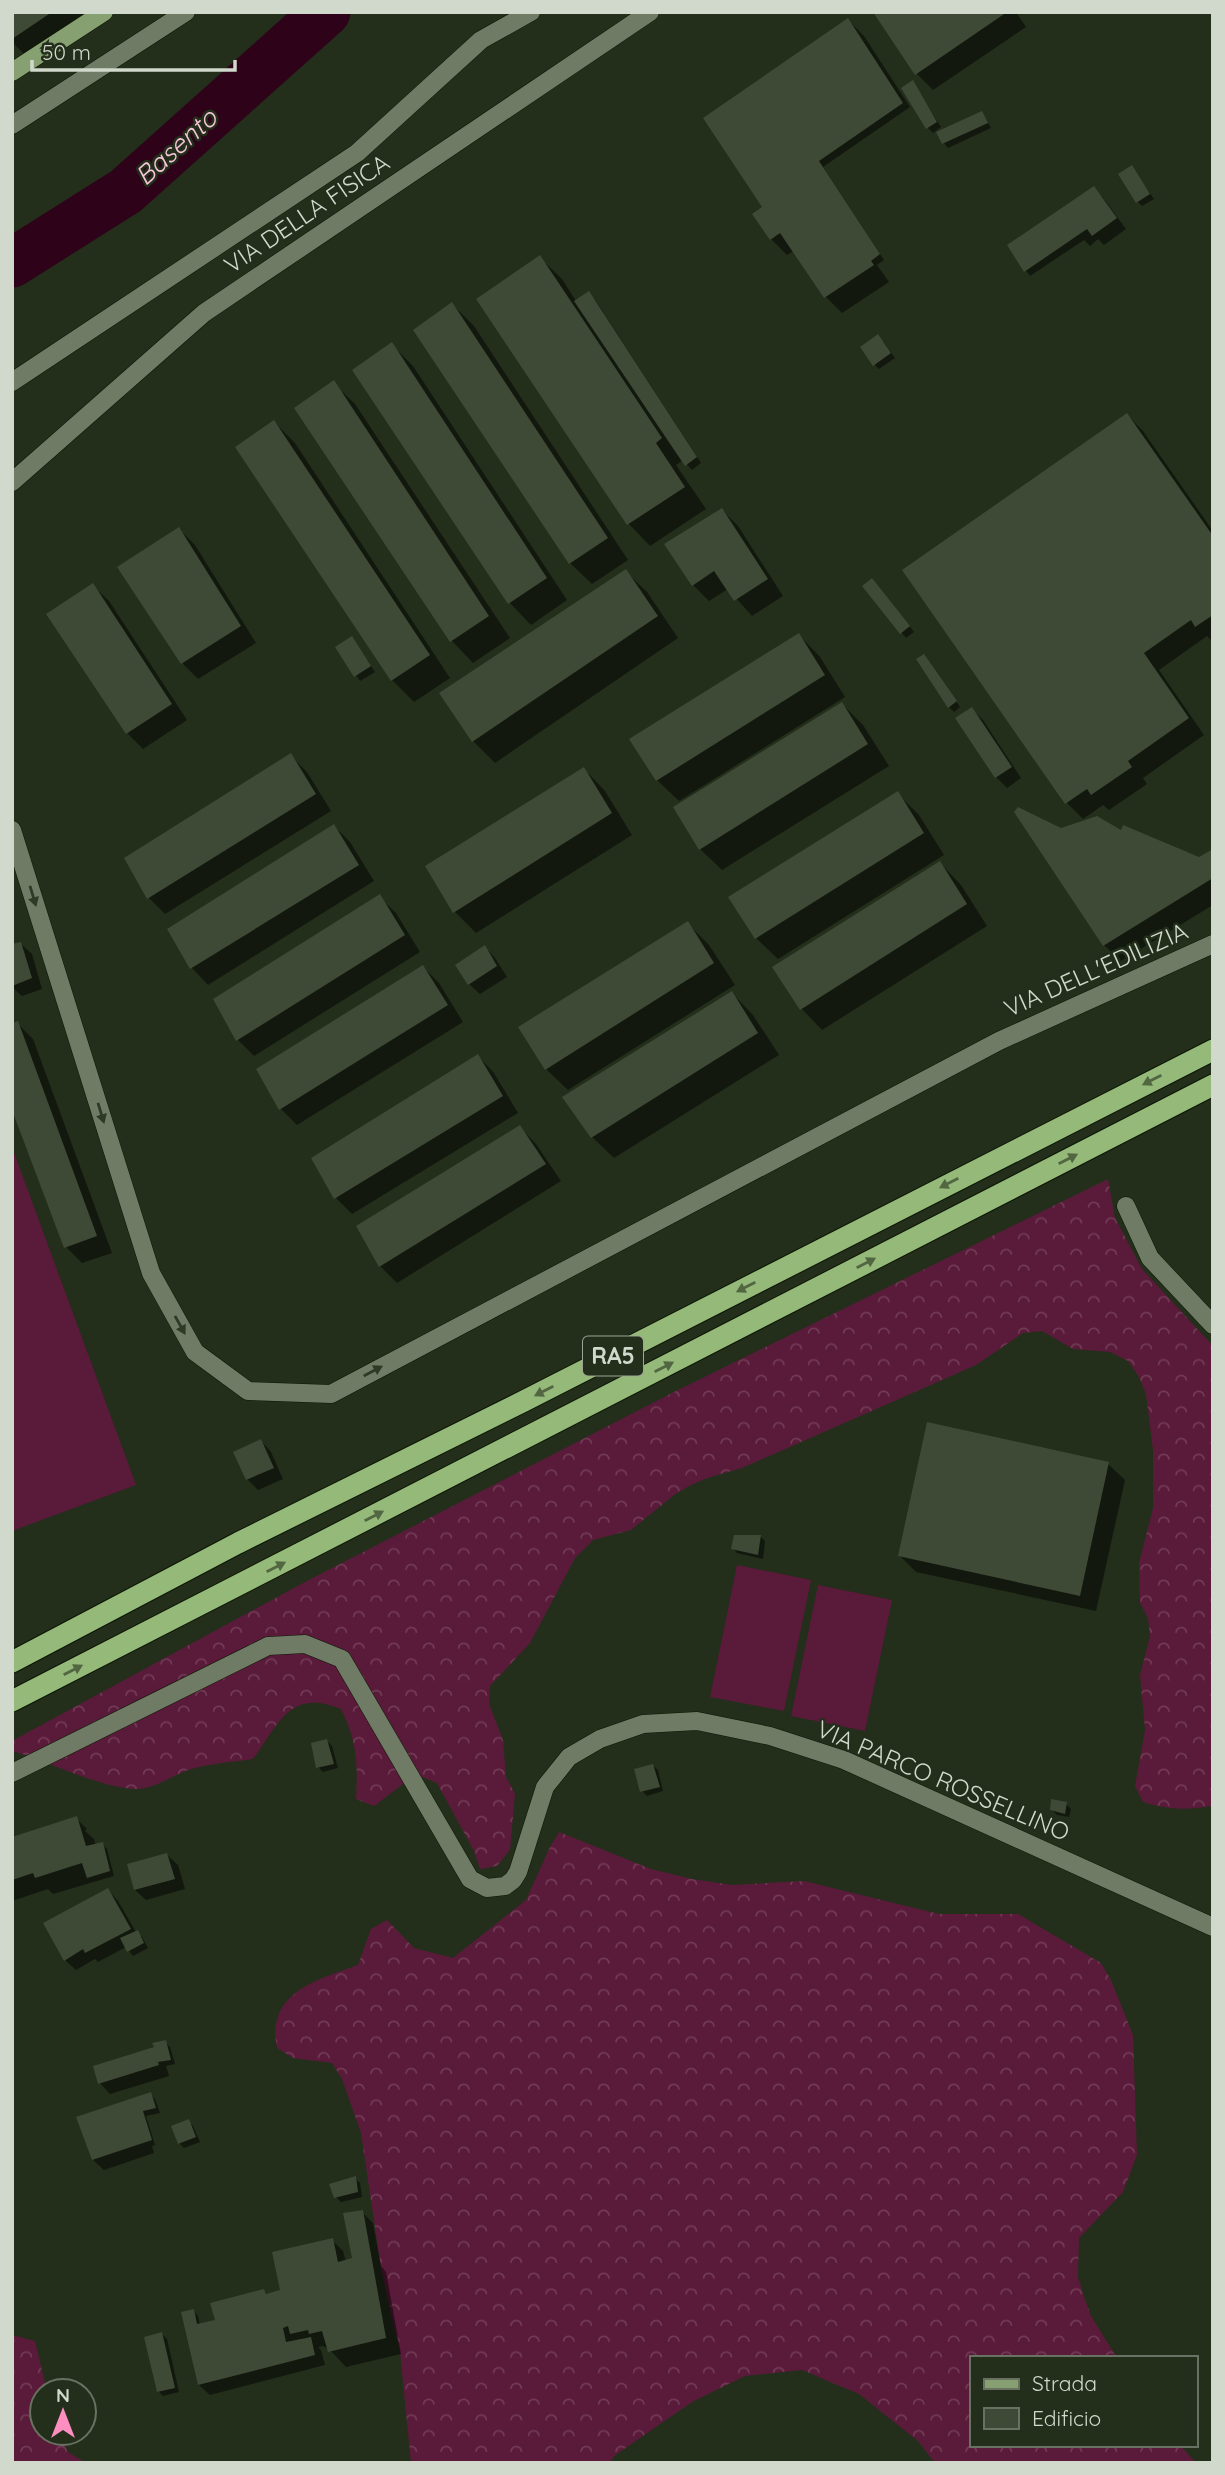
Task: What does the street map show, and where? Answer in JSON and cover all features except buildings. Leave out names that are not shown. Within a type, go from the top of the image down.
[{"type":"highway","name":"RA5","points":[[18,1658],[238,1543],[524,1401],[1213,1050]]},
{"type":"highway","name":"RA5","points":[[12,1701],[1213,1085]]},
{"type":"main road","points":[[12,72],[104,12]]},
{"type":"street","points":[[12,125],[186,12]]},
{"type":"street","points":[[12,382],[357,153],[481,40],[531,12]]},
{"type":"street","name":"VIA DELLA FISICA","points":[[12,482],[204,313],[650,12]]},
{"type":"street","name":"VIA DELL'EDILIZIA","points":[[12,831],[151,1273],[195,1352],[248,1391],[331,1394],[999,1041],[1213,944]]},
{"type":"street","points":[[1126,1206],[1150,1258],[1213,1325]]},
{"type":"street","name":"VIA PARCO ROSSELLINO","points":[[12,1773],[268,1646],[305,1644],[341,1659],[470,1879],[486,1888],[505,1886],[518,1872],[545,1787],[569,1757],[600,1739],[643,1724],[697,1721],[770,1736],[844,1760],[1213,1927]]},
{"type":"green space","points":[[12,1147],[136,1485],[12,1531]]},
{"type":"green space","points":[[1108,1179],[1115,1218],[1142,1269],[1213,1346],[1213,1806],[1177,1809],[1152,1805],[1143,1802],[1135,1786],[1145,1730],[1140,1675],[1150,1636],[1148,1618],[1140,1603],[1139,1563],[1153,1508],[1153,1450],[1146,1394],[1128,1361],[1110,1352],[1073,1349],[1042,1331],[1023,1333],[976,1365],[742,1468],[689,1486],[631,1530],[593,1540],[575,1558],[530,1643],[490,1686],[489,1704],[503,1740],[506,1777],[515,1794],[510,1850],[497,1866],[480,1869],[474,1851],[437,1783],[420,1776],[403,1784],[374,1806],[356,1799],[356,1764],[350,1732],[341,1709],[324,1704],[309,1703],[288,1713],[253,1759],[195,1768],[145,1788],[132,1789],[98,1782],[12,1751],[12,1741],[305,1582],[674,1392]]},
{"type":"green space","points":[[737,1565],[811,1580],[784,1711],[710,1697]]},
{"type":"green space","points":[[818,1585],[892,1600],[865,1731],[791,1716]]},
{"type":"green space","points":[[559,1832],[651,1869],[692,1879],[732,1885],[804,1881],[939,1914],[1018,1914],[1101,1963],[1111,1980],[1133,2035],[1137,2155],[1123,2192],[1079,2238],[1078,2277],[1091,2316],[1116,2356],[970,2356],[970,2447],[1182,2447],[1196,2463],[935,2463],[918,2441],[859,2394],[802,2370],[745,2376],[692,2402],[614,2456],[610,2463],[411,2463],[400,2352],[381,2268],[361,2133],[342,2079],[332,2063],[293,2058],[277,2048],[276,2029],[279,2014],[287,2001],[298,1991],[326,1976],[358,1965],[371,1929],[387,1920],[414,1948],[453,1958],[526,1900]]},
{"type":"green space","points":[[12,2335],[35,2341],[44,2377],[28,2377],[28,2447],[65,2447],[68,2452],[86,2463],[12,2463]]},
{"type":"waterway","name":"Basento","points":[[12,263],[126,191],[326,12]]}]
